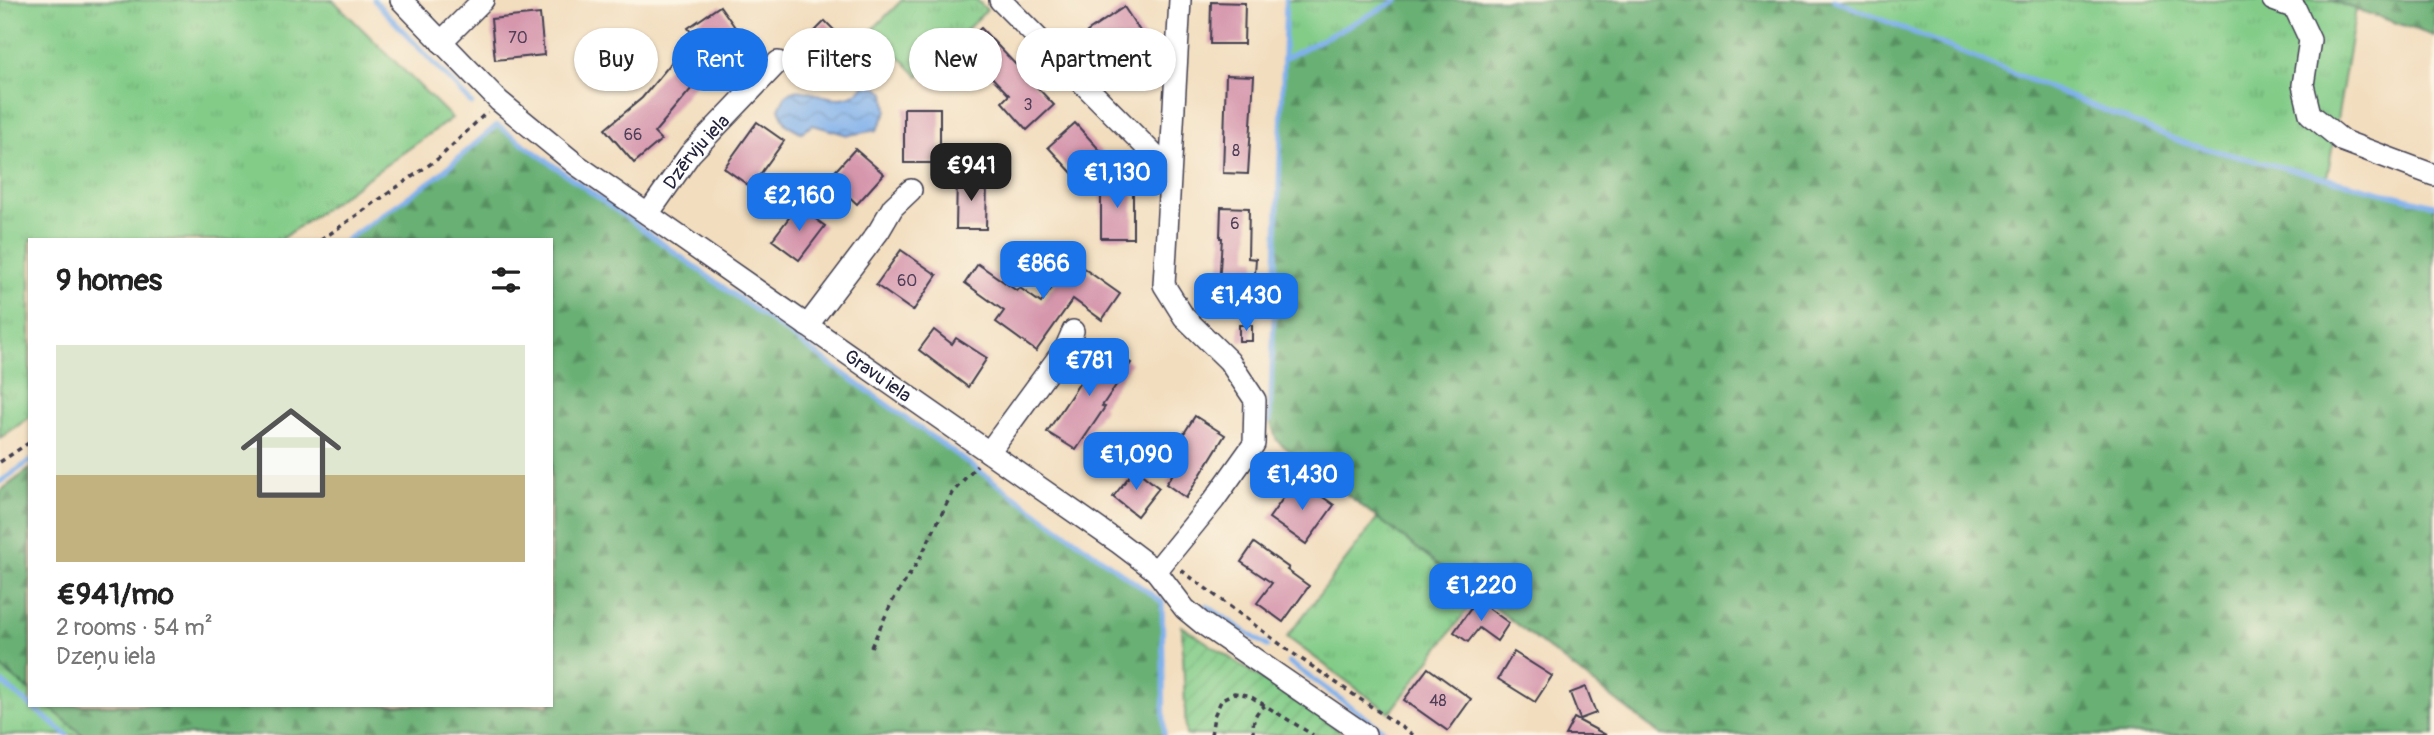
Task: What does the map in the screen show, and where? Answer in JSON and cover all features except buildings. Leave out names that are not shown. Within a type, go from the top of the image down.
[{"type":"street","name":"Gravu iela","points":[[401,0],[499,102],[577,165],[1156,571],[1185,609],[1202,623],[1365,735]]},
{"type":"street","points":[[441,42],[483,0]]},
{"type":"street","points":[[1000,0],[1170,171]]},
{"type":"street","points":[[1156,571],[1214,500],[1254,444],[1255,400],[1230,361],[1184,317],[1164,285],[1180,0]]},
{"type":"street","points":[[2273,0],[2295,8],[2310,40],[2303,85],[2310,114],[2343,141],[2434,175]]},
{"type":"street","name":"Dzērvju iela","points":[[648,214],[690,154],[778,62]]},
{"type":"street","points":[[807,326],[879,232],[893,207],[911,190]]},
{"type":"street","points":[[989,452],[1066,347],[1073,331]]},
{"type":"path","points":[[324,238],[439,158],[499,102]]},
{"type":"path","points":[[0,462],[28,443]]},
{"type":"path","points":[[871,647],[892,602],[919,560],[952,493],[989,452]]},
{"type":"path","points":[[1211,735],[1214,716],[1222,699],[1234,693],[1248,695],[1313,735]]},
{"type":"path","points":[[1253,735],[1252,722],[1257,711],[1265,706]]},
{"type":"green space","points":[[0,0],[333,0],[452,118],[283,238],[28,238],[28,418],[0,438]]},
{"type":"green space","points":[[902,0],[977,0],[987,10],[968,28],[909,28],[909,67],[895,52],[895,28],[874,28]]},
{"type":"green space","points":[[1286,0],[1398,0],[1284,59]]},
{"type":"green space","points":[[1398,0],[1834,0],[2184,143],[2434,205],[2434,735],[1661,735],[1277,441],[1270,421],[1284,59]]},
{"type":"green space","points":[[1834,0],[2330,0],[2356,9],[2327,178],[2184,143]]},
{"type":"green space","points":[[2330,0],[2434,0],[2434,36]]},
{"type":"green space","points":[[497,125],[1162,602],[1164,735],[83,735],[49,707],[553,707],[553,238],[352,238],[435,177]]},
{"type":"green space","points":[[28,470],[28,689],[0,666],[0,491]]},
{"type":"green space","points":[[1378,518],[1478,595],[1390,713],[1287,637]]},
{"type":"green space","points":[[1182,626],[1346,735],[1186,735]]},
{"type":"green space","points":[[0,667],[28,689],[28,707],[49,707],[83,735],[0,735]]},
{"type":"water","points":[[795,91],[836,98],[858,92],[885,93],[887,111],[877,130],[848,135],[813,125],[801,132],[786,124],[779,109],[787,94]]},
{"type":"waterway","points":[[374,0],[472,104]]},
{"type":"waterway","points":[[1270,421],[1286,0]]},
{"type":"waterway","points":[[1284,59],[1398,0]]},
{"type":"waterway","points":[[1834,0],[2184,143],[2434,205]]},
{"type":"waterway","points":[[349,238],[438,176],[497,125],[1162,602],[1164,735]]},
{"type":"waterway","points":[[0,482],[28,462]]},
{"type":"waterway","points":[[1207,606],[1267,646]]},
{"type":"waterway","points":[[1289,662],[1390,735]]},
{"type":"waterway","points":[[0,681],[28,704]]},
{"type":"waterway","points":[[32,707],[67,735]]}]
